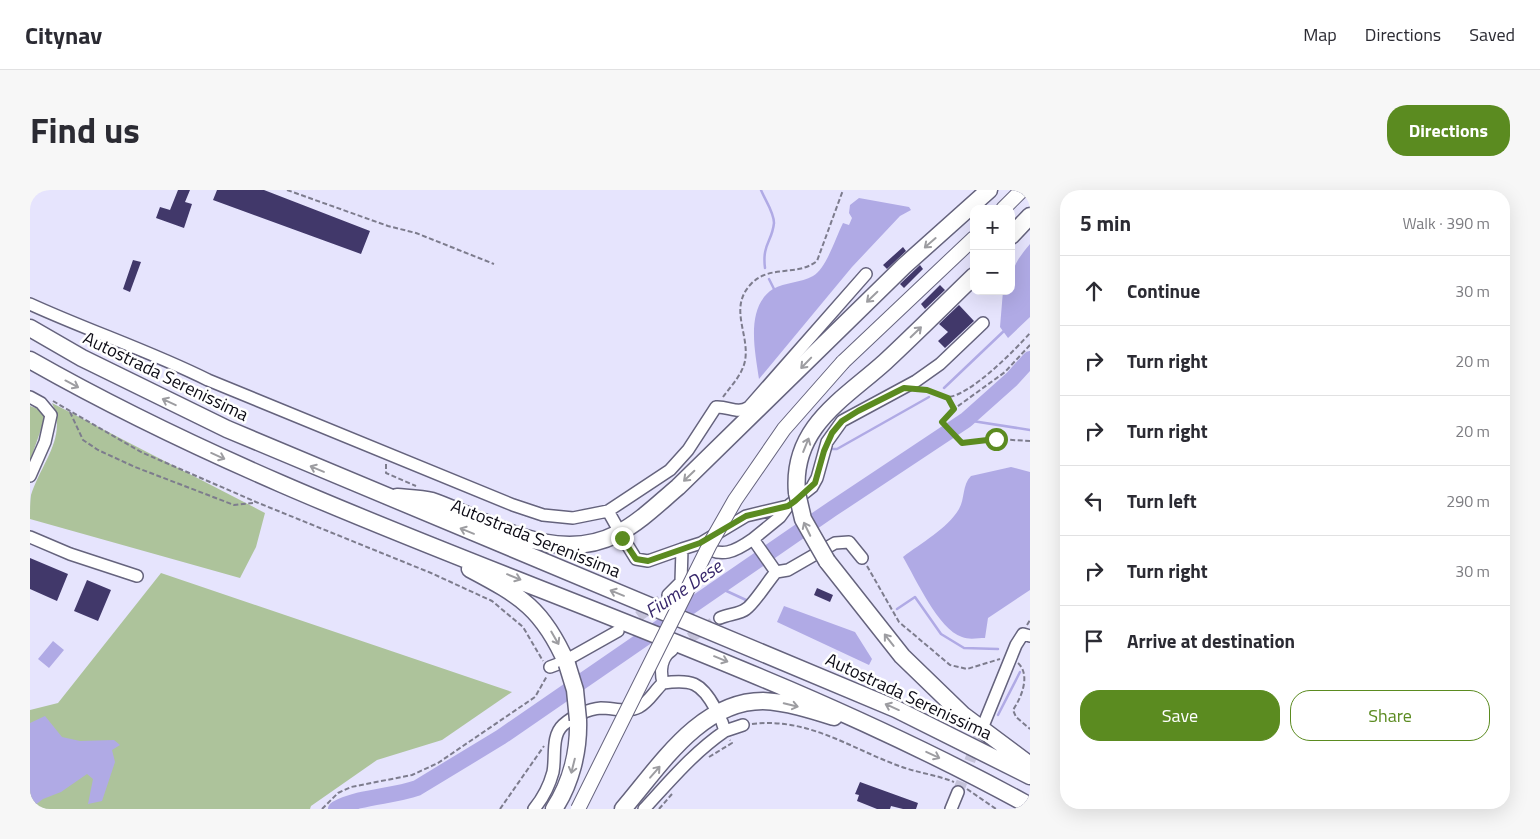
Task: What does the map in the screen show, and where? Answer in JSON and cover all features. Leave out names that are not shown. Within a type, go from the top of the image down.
[{"type":"highway","points":[[380,495],[430,500],[504,532],[546,542],[589,544],[616,535],[638,520],[678,487],[897,272],[989,190]]},
{"type":"highway","points":[[1015,232],[1030,216]]},
{"type":"highway","points":[[970,280],[884,363],[838,400],[820,419],[812,431],[799,465],[793,499],[802,519],[827,562],[902,656],[963,715],[1030,765]]},
{"type":"highway","name":"Autostrada Serenissima","points":[[30,328],[82,358],[161,399],[294,459],[896,709],[1030,776]]},
{"type":"highway","points":[[30,360],[140,420],[286,486],[646,629],[674,645],[836,709],[1030,806]]},
{"type":"highway","points":[[369,520],[403,540],[463,565],[512,592],[530,606],[557,642],[561,663],[575,690],[578,720],[573,764],[564,790],[554,809]]},
{"type":"highway","points":[[624,809],[686,737],[716,714],[739,704],[764,701],[782,703],[836,717],[875,736],[909,744]]},
{"type":"main road","points":[[1007,205],[1022,190]]},
{"type":"main road","points":[[578,809],[710,544],[735,500],[784,429],[843,362],[970,242]]},
{"type":"street","points":[[30,304],[64,320],[172,362],[208,380],[513,505],[543,515],[573,518],[608,511],[670,470],[688,450],[716,407],[722,406],[735,411],[743,411],[749,407],[866,274]]},
{"type":"street","points":[[608,511],[632,554],[641,562],[700,543],[746,516],[802,497],[815,483],[827,442],[842,421],[904,388],[940,364],[983,323]]},
{"type":"street","points":[[30,397],[41,404],[51,415],[45,442],[30,476]]},
{"type":"street","points":[[700,543],[714,553],[732,552],[756,542],[780,517],[793,499]]},
{"type":"street","points":[[30,537],[70,554],[137,576]]},
{"type":"street","points":[[756,542],[774,570]]},
{"type":"street","points":[[774,570],[788,570],[835,543],[850,542],[862,558]]},
{"type":"street","points":[[668,595],[681,582],[682,549]]},
{"type":"street","points":[[720,618],[737,611],[744,611],[750,607],[774,570]]},
{"type":"street","points":[[561,663],[618,630]]},
{"type":"street","points":[[983,726],[1010,658],[1022,634],[1030,636]]},
{"type":"street","points":[[663,682],[660,674],[662,663],[674,645]]},
{"type":"street","points":[[534,809],[543,799],[549,784],[553,771],[556,736],[566,723],[586,712],[601,708],[622,710],[638,708],[648,701],[663,682],[676,681],[700,686],[706,691],[715,708]]},
{"type":"street","points":[[644,809],[687,762],[724,727],[743,725]]},
{"type":"street","points":[[951,809],[961,788]]},
{"type":"path","points":[[287,190],[388,226],[416,233],[494,264]]},
{"type":"path","points":[[716,407],[741,372],[745,361],[746,351],[740,314],[744,295],[753,282],[767,273],[810,268],[817,261],[843,190]]},
{"type":"path","points":[[904,388],[927,390],[948,398],[958,395],[1001,364],[1030,333]]},
{"type":"path","points":[[1030,345],[1005,372],[954,409],[942,422],[962,443],[996,439],[1030,441]]},
{"type":"path","points":[[948,398],[954,409]]},
{"type":"path","points":[[50,399],[125,444],[256,502],[432,573],[492,601],[523,627],[545,665],[561,663]]},
{"type":"path","points":[[70,410],[83,440],[98,450],[135,467],[234,505],[256,502]]},
{"type":"path","points":[[389,454],[385,468],[386,473],[417,486]]},
{"type":"path","points":[[862,558],[900,622],[950,665],[968,669],[1001,658],[1010,658],[1025,667],[1030,674]]},
{"type":"path","points":[[322,809],[338,793],[351,787],[412,775],[438,763],[535,697],[561,663]]},
{"type":"path","points":[[1028,685],[1013,710],[1016,717],[1030,729]]},
{"type":"path","points":[[743,725],[771,722],[810,728],[846,741],[900,767],[946,779],[996,809]]},
{"type":"path","points":[[706,760],[732,743],[724,727]]},
{"type":"path","points":[[500,809],[544,746],[556,736]]},
{"type":"path","points":[[659,809],[675,791]]},
{"type":"green space","points":[[52,403],[265,513],[256,547],[240,578],[30,519],[31,495],[55,439],[56,415]]},
{"type":"green space","points":[[30,406],[47,412],[30,461]]},
{"type":"green space","points":[[161,573],[512,692],[442,740],[377,760],[311,806],[310,809],[30,809],[30,710],[58,703]]},
{"type":"shaded area","points":[[859,198],[909,207],[911,210],[900,216],[852,267],[759,379],[754,343],[755,318],[758,307],[764,297],[773,289],[803,280],[818,272],[826,260],[843,223],[849,225],[852,218],[849,213],[850,205]]},
{"type":"shaded area","points":[[1030,244],[1030,317],[1008,338],[1000,327],[1003,295],[1015,295],[1015,265]]},
{"type":"shaded area","points":[[1011,467],[1030,472],[1030,590],[988,618],[985,638],[965,638],[953,632],[936,614],[903,557],[941,529],[954,516],[961,505],[966,484],[971,476]]},
{"type":"shaded area","points":[[784,606],[855,632],[872,659],[869,665],[777,622]]},
{"type":"shaded area","points":[[53,641],[64,650],[49,668],[38,659]]},
{"type":"shaded area","points":[[45,716],[62,737],[80,741],[114,740],[120,745],[112,750],[115,762],[102,801],[88,804],[93,779],[87,774],[61,792],[43,799],[30,809],[30,723]]},
{"type":"building","points":[[178,190],[190,190],[185,202],[192,204],[184,228],[156,218],[160,207],[170,210]]},
{"type":"building","points":[[217,190],[264,190],[370,231],[361,254],[213,200]]},
{"type":"building","points":[[903,247],[906,251],[887,269],[883,265]]},
{"type":"building","points":[[133,260],[141,262],[130,292],[123,289]]},
{"type":"building","points":[[920,265],[923,269],[904,288],[900,284]]},
{"type":"building","points":[[940,285],[945,290],[925,309],[921,304]]},
{"type":"building","points":[[959,305],[974,321],[945,348],[938,341],[948,332],[939,324]]},
{"type":"building","points":[[30,558],[68,574],[57,601],[30,589]]},
{"type":"building","points":[[87,580],[111,590],[98,621],[74,611]]},
{"type":"building","points":[[817,588],[833,595],[830,602],[814,595]]},
{"type":"building","points":[[860,782],[918,803],[916,809],[903,809],[891,806],[890,809],[877,809],[857,801],[859,795],[855,794]]},
{"type":"waterway","points":[[761,190],[774,219],[773,229],[766,248],[765,268]]},
{"type":"waterway","points":[[769,279],[774,289]]},
{"type":"waterway","points":[[944,388],[1006,329]]},
{"type":"waterway","name":"Fiume Dese","points":[[336,809],[366,799],[417,788],[501,737],[832,509],[966,420],[1012,379],[1030,359]]},
{"type":"waterway","points":[[832,449],[837,449],[929,397]]},
{"type":"waterway","points":[[966,420],[1030,430]]},
{"type":"waterway","points":[[720,588],[746,600]]},
{"type":"waterway","points":[[897,609],[915,597],[941,634],[964,648],[998,649]]},
{"type":"waterway","points":[[998,715],[1020,672]]},
{"type":"tunnel","points":[[625,626],[668,595]]},
{"type":"tunnel","points":[[676,647],[720,618]]},
{"type":"tunnel","points":[[958,792],[983,726]]},
{"type":"route","points":[[622,538],[636,559],[641,562],[648,561],[700,543],[746,516],[772,508],[788,506],[802,497],[815,483],[827,442],[842,421],[904,388],[927,390],[948,398],[954,409],[942,422],[962,443],[996,439]]}]
